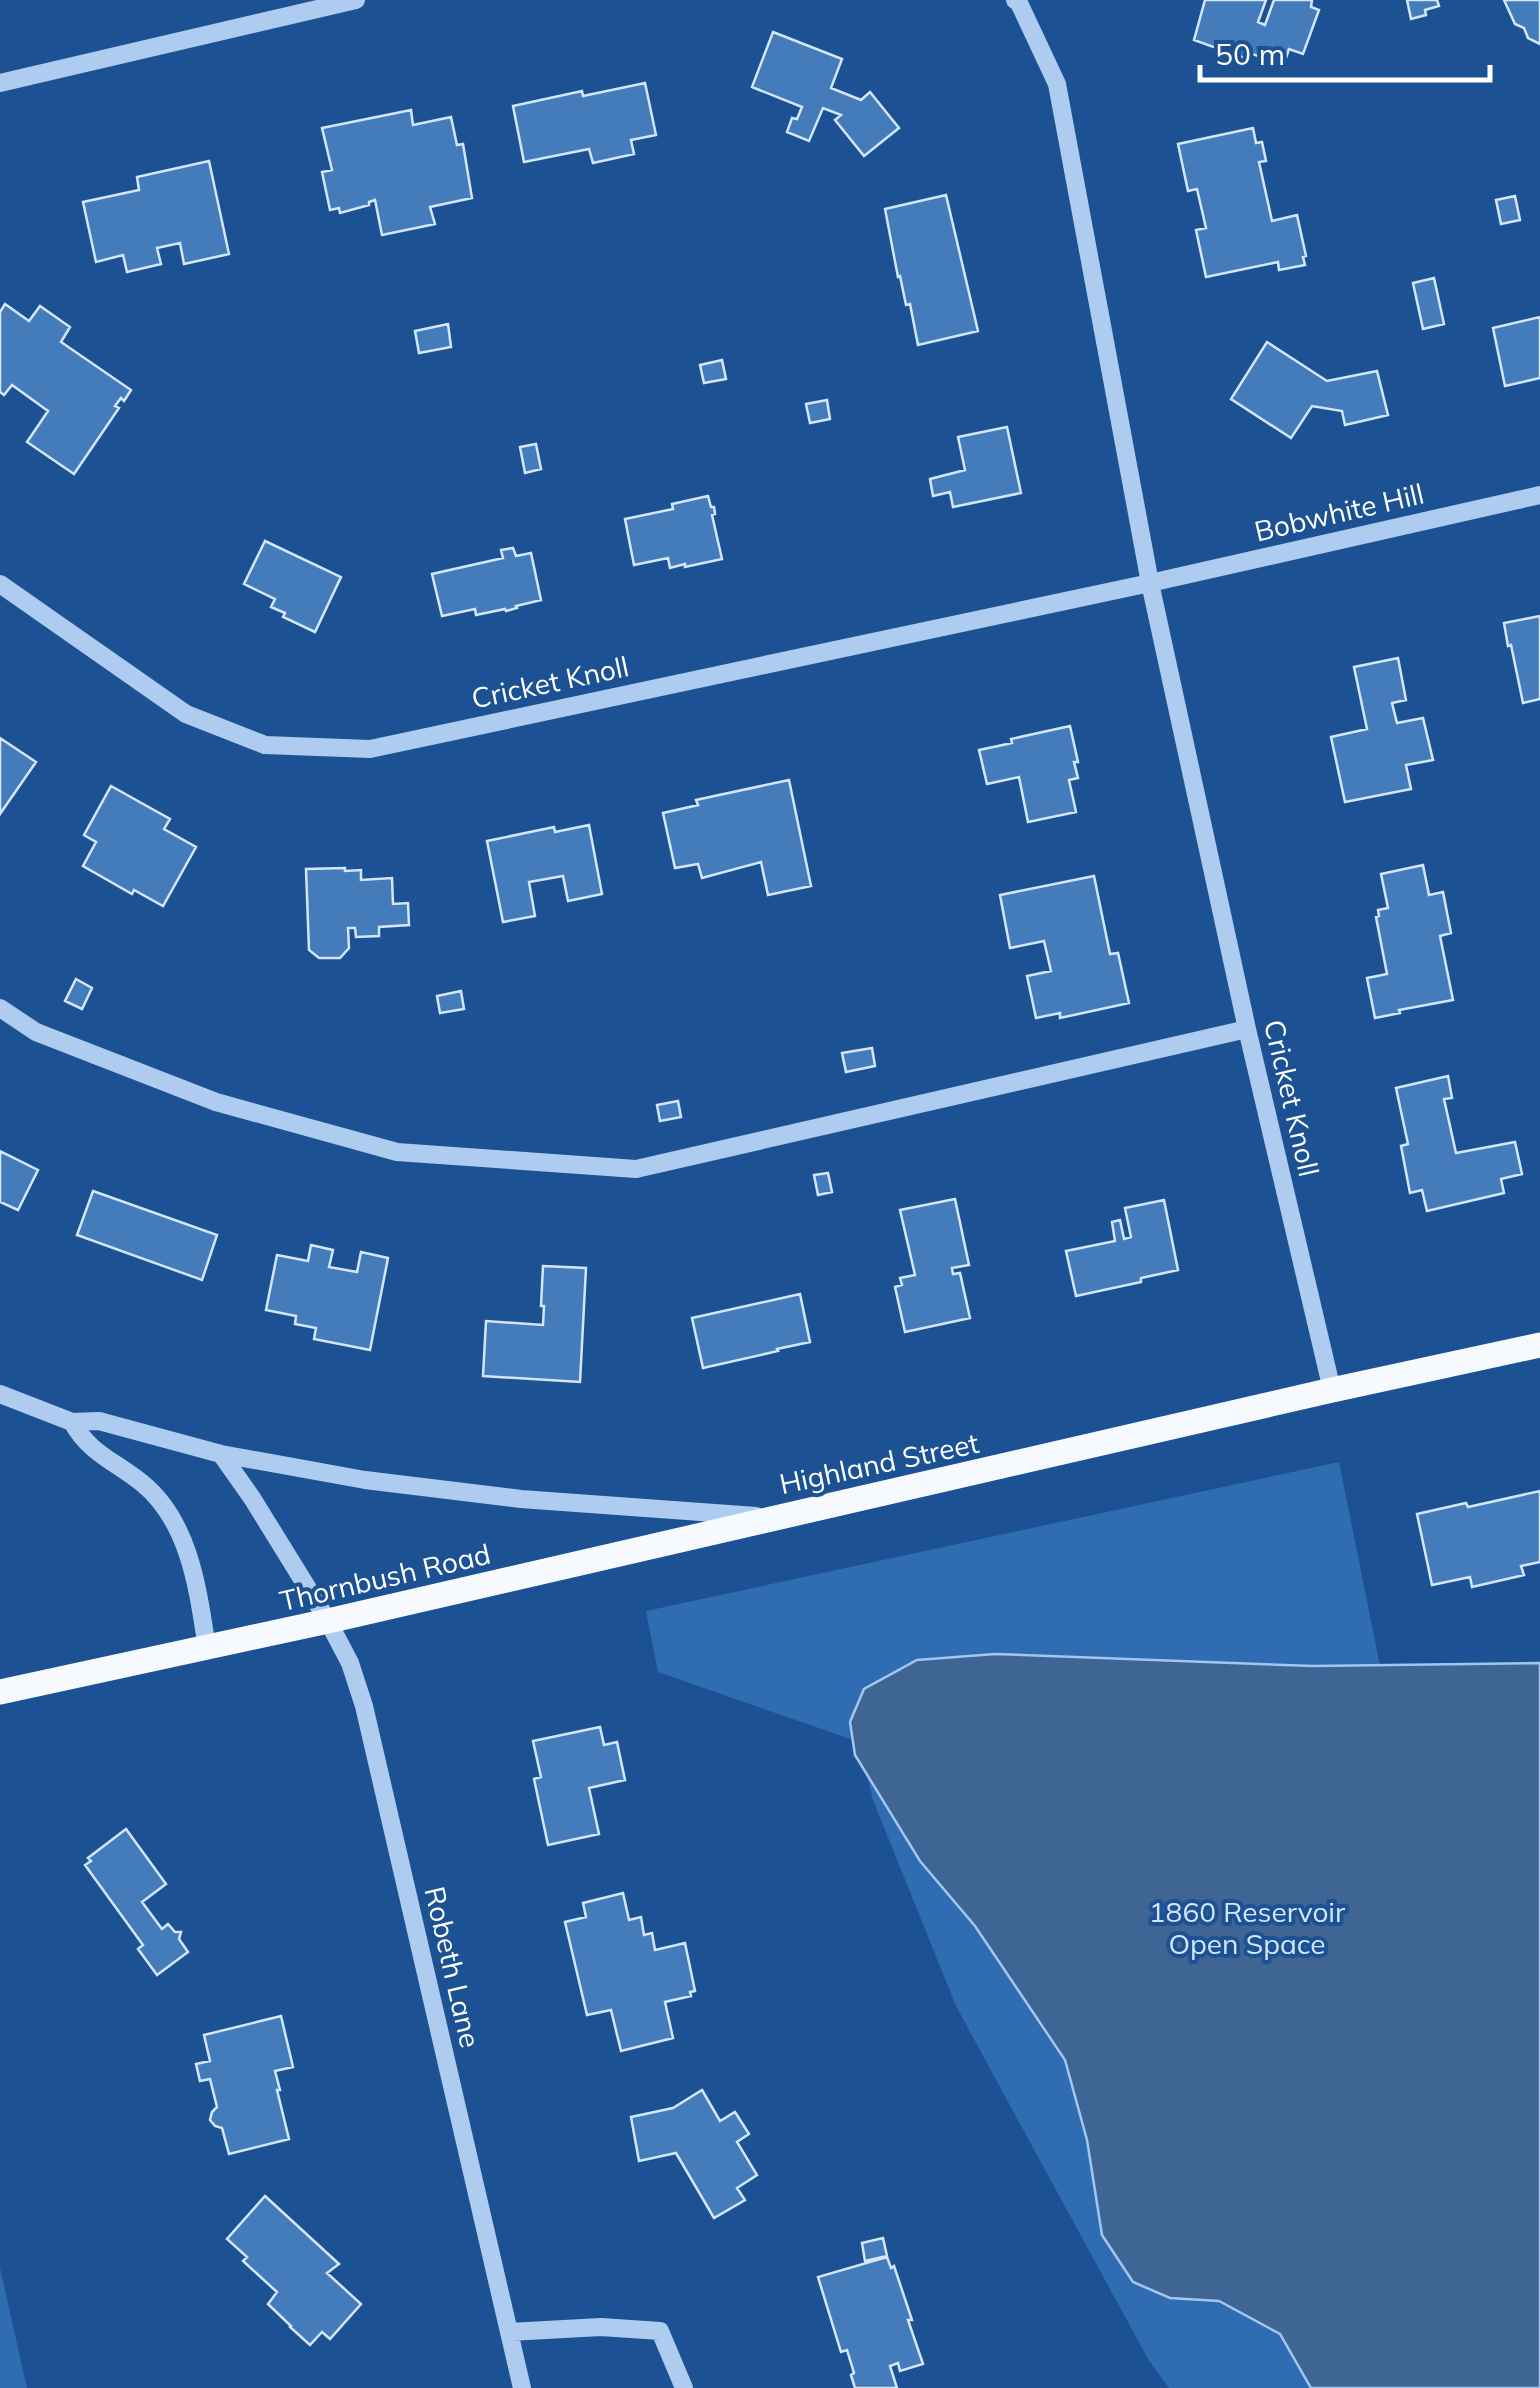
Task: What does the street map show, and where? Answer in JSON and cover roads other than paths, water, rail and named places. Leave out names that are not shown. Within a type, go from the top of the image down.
[{"type":"main road","name":"Highland Street","points":[[783,1518],[1540,1345]]},
{"type":"main road","name":"Thornbush Road","points":[[0,1692],[783,1518]]},
{"type":"street","points":[[0,84],[356,0]]},
{"type":"street","name":"Cricket Knoll","points":[[1015,0],[1057,84],[1150,583],[1332,1390]]},
{"type":"street","name":"Bobwhite Hill","points":[[1150,583],[1540,496]]},
{"type":"street","name":"Cricket Knoll","points":[[0,584],[186,714],[264,745],[370,748],[1150,583]]},
{"type":"street","points":[[0,1008],[36,1032],[216,1102],[397,1152],[636,1169],[1248,1029]]},
{"type":"street","name":"Highland Street","points":[[0,1394],[72,1422],[99,1421],[221,1454],[365,1480],[521,1499],[783,1518]]},
{"type":"street","name":"Highland Street","points":[[72,1422],[88,1446],[161,1501],[184,1544],[199,1592],[207,1648]]},
{"type":"street","points":[[221,1454],[328,1621]]},
{"type":"street","name":"Robeth Lane","points":[[328,1621],[350,1663],[364,1706],[522,2388]]},
{"type":"street","points":[[509,2332],[601,2327],[660,2331],[684,2388]]},
{"type":"park label","name":"1860 Reservoir Open Space","points":[[1247,1927]]}]
